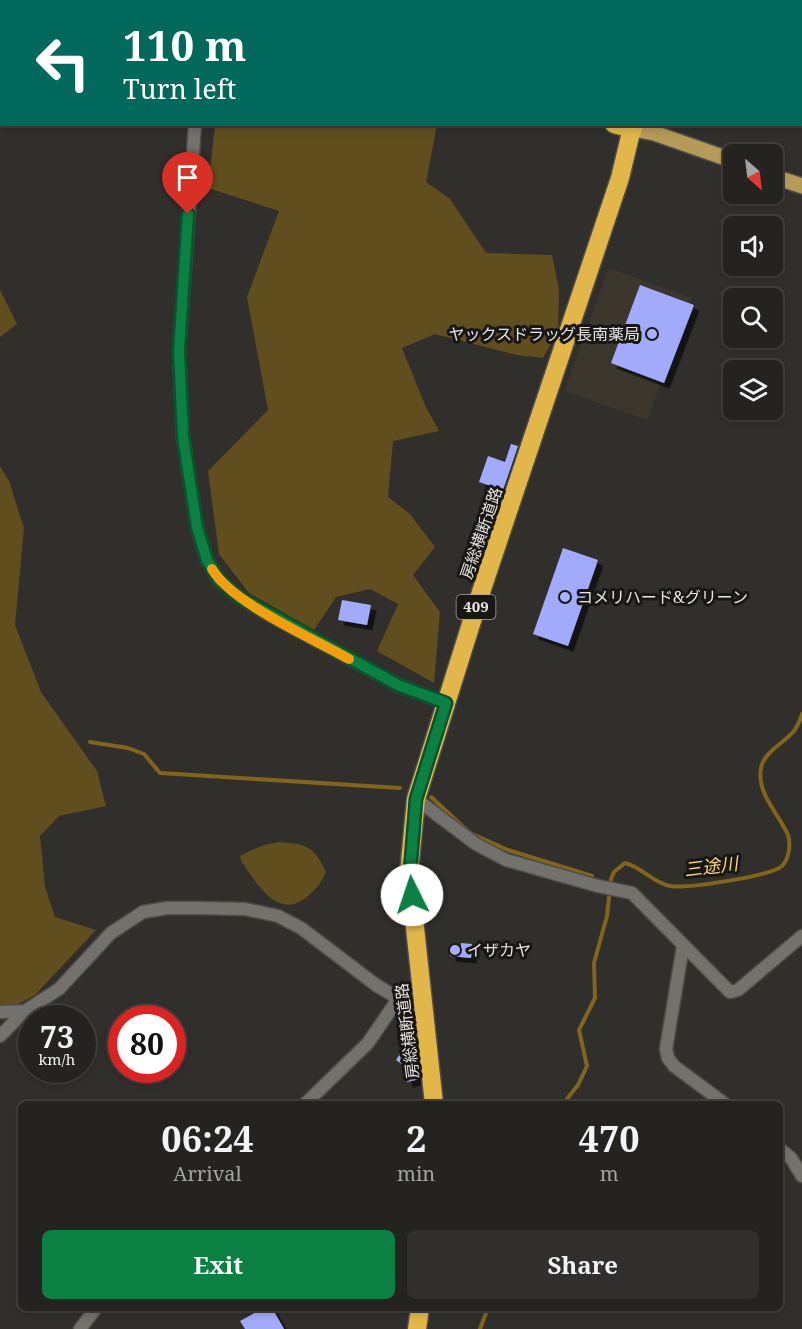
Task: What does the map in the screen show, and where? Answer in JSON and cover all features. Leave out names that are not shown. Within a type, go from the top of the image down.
[{"type":"highway","name":"房総横断道路","points":[[434,1101],[410,872],[416,799],[482,589],[620,178],[633,127]]},
{"type":"highway","points":[[417,1329],[420,1311]]},
{"type":"main road","points":[[633,127],[654,129],[723,157]]},
{"type":"main road","points":[[783,180],[802,186]]},
{"type":"street","points":[[195,126],[179,351],[183,437],[197,527],[207,560],[219,580],[239,597],[398,685],[446,703]]},
{"type":"street","points":[[416,799],[476,844],[506,860],[598,886],[632,893],[730,992],[738,990],[802,936]]},
{"type":"street","points":[[34,1005],[59,989],[111,933],[143,912],[167,908],[245,909],[278,916],[301,928],[398,999],[424,1014]]},
{"type":"street","points":[[682,946],[666,1049],[668,1058],[693,1082],[720,1101]]},
{"type":"street","points":[[308,1101],[368,1043],[398,999]]},
{"type":"street","points":[[0,1012],[18,1011]]},
{"type":"street","points":[[0,1036],[18,1018]]},
{"type":"street","points":[[783,1151],[791,1158],[802,1176]]},
{"type":"street","points":[[80,1329],[94,1311]]},
{"type":"shaded area","points":[[215,126],[437,126],[426,182],[450,199],[486,253],[552,255],[559,289],[558,331],[543,358],[517,355],[435,334],[402,348],[425,405],[439,431],[393,441],[388,497],[410,514],[435,547],[413,575],[440,612],[434,683],[377,651],[398,604],[370,589],[336,597],[314,630],[249,593],[219,554],[208,471],[268,410],[247,297],[279,211],[208,188]]},
{"type":"shaded area","points":[[609,268],[692,298],[647,420],[564,391]]},
{"type":"shaded area","points":[[0,290],[17,324],[0,337]]},
{"type":"shaded area","points":[[0,466],[9,481],[24,528],[15,625],[41,692],[97,771],[106,806],[59,816],[40,836],[45,887],[55,917],[96,930],[35,995],[0,1014]]},
{"type":"shaded area","points":[[279,842],[308,848],[318,857],[326,872],[317,887],[298,903],[288,905],[279,903],[270,897],[241,861],[240,856],[245,853]]},
{"type":"building","name":"ヤックスドラッグ長南薬局","points":[[640,285],[694,305],[664,383],[611,363]]},
{"type":"building","points":[[511,444],[518,446],[503,490],[479,482],[488,456],[505,462]]},
{"type":"building","name":"コメリハード&グリーン","points":[[563,548],[598,560],[568,646],[533,634]]},
{"type":"building","points":[[342,600],[371,605],[367,625],[338,620]]},
{"type":"building","name":"イザカヤ","points":[[461,943],[472,944],[471,958],[450,956],[451,945],[461,946]]},
{"type":"building","points":[[407,1043],[417,1049],[415,1056],[420,1079],[407,1082],[403,1065],[396,1060]]},
{"type":"building","points":[[258,1311],[274,1311],[284,1329],[245,1329],[240,1321]]},
{"type":"waterway","name":"三途川","points":[[565,1101],[578,1085],[587,1066],[579,1030],[595,998],[594,963],[607,916],[611,879],[614,872],[625,863],[664,884],[679,886],[746,878],[782,866],[788,855],[789,839],[765,795],[760,777],[761,768],[766,757],[794,731],[802,714]]},
{"type":"waterway","points":[[90,742],[128,748],[144,754],[160,773],[400,788]]},
{"type":"waterway","points":[[431,797],[470,833],[508,850],[592,876]]},
{"type":"waterway","name":"三途川","points":[[480,1329],[487,1311]]},
{"type":"slow traffic","points":[[212,569],[219,580],[239,597],[349,659]]},
{"type":"place","name":"ヤックスドラッグ長南薬局","points":[[652,334]]},
{"type":"place","name":"コメリハード&グリーン","points":[[565,597]]},
{"type":"place","name":"イザカヤ","points":[[455,950]]},
{"type":"route","points":[[188,214],[179,351],[183,437],[199,538],[207,560],[219,580],[239,597],[398,685],[446,703],[416,799],[410,872],[412,895]]}]
